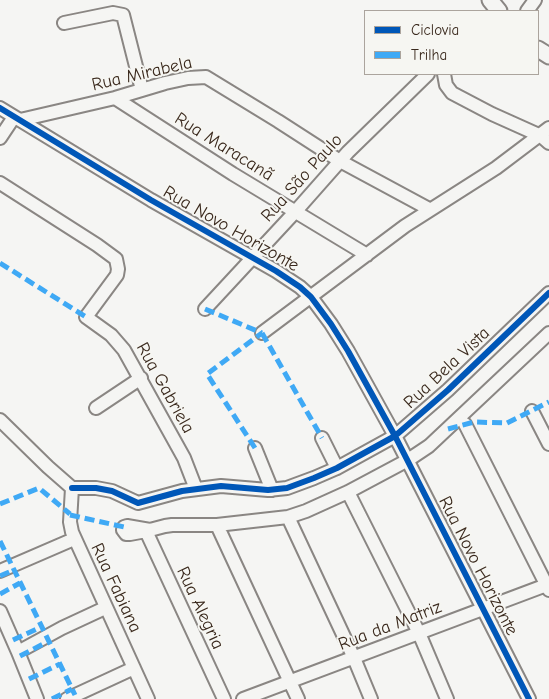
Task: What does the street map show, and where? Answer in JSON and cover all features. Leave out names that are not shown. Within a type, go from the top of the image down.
[{"type":"street","points":[[64,23],[113,13],[123,15],[142,90]]},
{"type":"street","name":"Rua São Paulo","points":[[205,309],[340,161],[427,75]]},
{"type":"street","points":[[444,75],[446,85],[452,93],[492,114],[546,136]]},
{"type":"street","name":"Rua Mirabela","points":[[17,118],[115,98],[188,78],[206,77],[340,161],[429,209]]},
{"type":"street","name":"Rua Maracanã","points":[[115,98],[169,134],[367,256]]},
{"type":"street","name":"Rua Novo Horizonte","points":[[0,108],[151,200],[300,287],[311,297],[348,351],[395,436],[529,699]]},
{"type":"street","points":[[0,138],[17,118]]},
{"type":"street","points":[[262,333],[429,209],[546,136]]},
{"type":"street","name":"Rua Gabriela","points":[[0,183],[116,259],[117,275],[86,317],[101,327],[124,350],[184,458],[196,489]]},
{"type":"street","name":"Rua Bela Vista","points":[[72,488],[96,488],[112,491],[138,503],[182,491],[221,486],[272,490],[287,488],[337,468],[395,436],[448,390],[549,293]]},
{"type":"street","points":[[124,527],[123,531],[126,534],[179,525],[217,524],[288,517],[348,492],[408,460],[429,446],[549,333]]},
{"type":"street","points":[[96,408],[141,378]]},
{"type":"street","points":[[532,411],[549,444]]},
{"type":"street","points":[[0,420],[72,488]]},
{"type":"street","points":[[465,424],[548,587]]},
{"type":"street","points":[[322,438],[337,468]]},
{"type":"street","points":[[256,448],[272,490]]},
{"type":"street","name":"Rua Fabiana","points":[[72,488],[70,522],[74,539],[148,699]]},
{"type":"street","points":[[348,492],[419,633],[447,699]]},
{"type":"street","points":[[288,517],[354,658],[371,699]]},
{"type":"street","points":[[217,524],[298,699]]},
{"type":"street","name":"Rua Alegria","points":[[148,531],[224,699]]},
{"type":"street","points":[[0,571],[74,539]]},
{"type":"street","name":"Rua da Matriz","points":[[243,699],[548,587]]},
{"type":"street","points":[[18,652],[105,608]]},
{"type":"street","points":[[0,611],[37,699]]},
{"type":"street","points":[[67,699],[134,668]]},
{"type":"marked path","points":[[0,263],[86,317]]},
{"type":"marked path","points":[[205,309],[262,333]]},
{"type":"marked path","points":[[262,333],[322,438]]},
{"type":"marked path","points":[[255,448],[207,374],[262,333]]},
{"type":"marked path","points":[[448,429],[474,422],[507,423],[549,402]]},
{"type":"marked path","points":[[0,504],[39,488],[70,514]]},
{"type":"marked path","points":[[70,515],[124,527]]},
{"type":"marked path","points":[[0,541],[75,695]]},
{"type":"marked path","points":[[0,576],[14,570]]},
{"type":"marked path","points":[[0,594],[20,583]]},
{"type":"marked path","points":[[13,640],[41,627]]},
{"type":"marked path","points":[[20,656],[49,641]]},
{"type":"marked path","points":[[29,679],[60,664]]},
{"type":"marked path","points":[[52,699],[72,689]]},
{"type":"cycle path","points":[[0,108],[151,200],[276,271],[311,297],[348,351],[395,436],[529,699]]},
{"type":"cycle path","points":[[72,488],[96,488],[112,491],[138,503],[182,491],[221,486],[268,490],[287,488],[314,478],[337,468],[395,436],[448,390],[549,293]]}]
